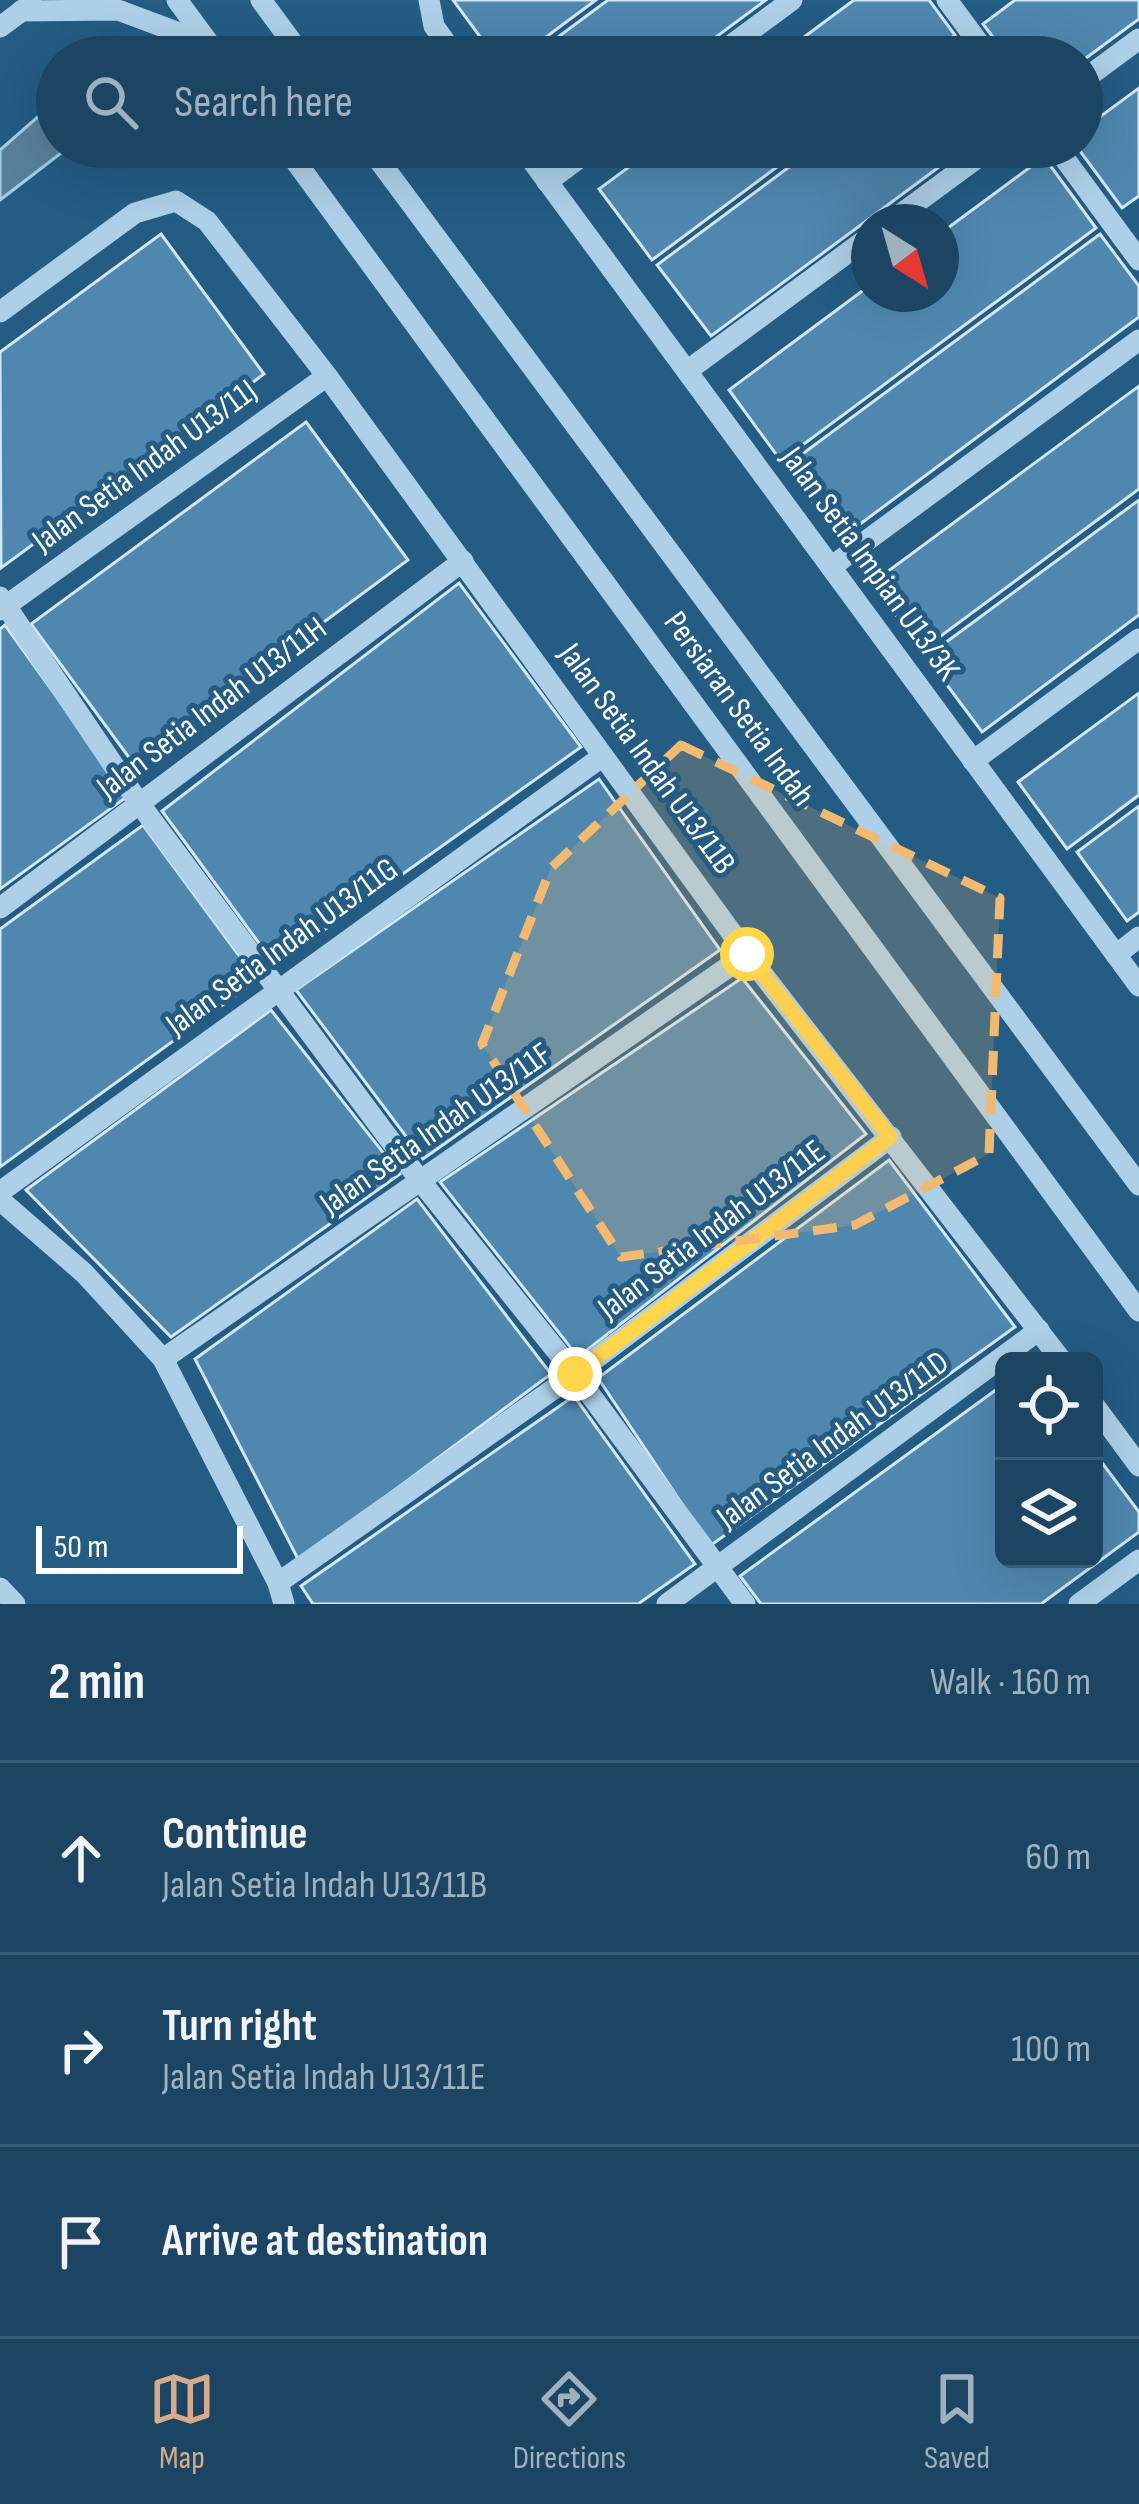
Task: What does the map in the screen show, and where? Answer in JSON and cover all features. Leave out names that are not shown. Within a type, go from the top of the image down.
[{"type":"street","points":[[176,0],[203,36]]},
{"type":"street","points":[[429,0],[441,36]]},
{"type":"street","points":[[743,36],[792,0]]},
{"type":"street","points":[[947,0],[974,36]]},
{"type":"street","points":[[266,4],[288,36]]},
{"type":"street","points":[[0,27],[29,6],[118,10],[179,36]]},
{"type":"street","points":[[1103,66],[1139,39]]},
{"type":"street","name":"Persiaran Setia Indah","points":[[300,168],[1139,1311]]},
{"type":"street","name":"Persiaran Setia Indah","points":[[385,168],[1139,1185]]},
{"type":"street","name":"Jalan Setia Impian U13/3K","points":[[537,168],[1139,986]]},
{"type":"street","points":[[547,182],[566,168]]},
{"type":"street","points":[[914,204],[963,168]]},
{"type":"street","points":[[1071,168],[1139,260]]},
{"type":"street","name":"Jalan Setia Indah U13/11B","points":[[0,312],[135,213],[176,201],[207,221],[327,376],[747,954],[1055,1352]]},
{"type":"street","points":[[687,371],[851,251]]},
{"type":"street","points":[[831,567],[1139,340]]},
{"type":"street","name":"Jalan Setia Indah U13/11J","points":[[2,604],[327,376]]},
{"type":"street","name":"Jalan Setia Indah U13/11H","points":[[0,908],[463,561]]},
{"type":"street","points":[[2,604],[140,803],[419,1179],[575,1374],[746,1604]]},
{"type":"street","points":[[973,760],[1139,639]]},
{"type":"street","name":"Jalan Setia Indah U13/11G","points":[[0,1196],[604,756]]},
{"type":"street","points":[[1116,955],[1139,938]]},
{"type":"street","name":"Jalan Setia Indah U13/11F","points":[[163,1359],[747,954]]},
{"type":"street","name":"Jalan Setia Indah U13/11E","points":[[281,1593],[890,1137]]},
{"type":"street","points":[[0,1196],[84,1273],[163,1359],[281,1593]]},
{"type":"street","name":"Jalan Setia Indah U13/11D","points":[[667,1604],[1039,1330]]},
{"type":"street","points":[[1103,1417],[1139,1466]]},
{"type":"street","points":[[1078,1604],[1139,1560]]},
{"type":"street","points":[[0,1588],[15,1604]]},
{"type":"highlighted area","points":[[681,745],[1000,898],[989,1154],[855,1225],[621,1257],[482,1044],[551,868]]},
{"type":"water","points":[[36,118],[36,168],[42,168],[0,200],[0,150]]},
{"type":"building","points":[[453,0],[596,0],[547,36],[480,36]]},
{"type":"building","points":[[608,0],[766,0],[717,36],[559,36]]},
{"type":"building","points":[[854,0],[929,0],[955,35],[954,36],[805,36]]},
{"type":"building","points":[[1015,0],[1139,0],[1139,19],[1103,46],[1103,36],[992,36],[983,24]]},
{"type":"building","points":[[1139,88],[1139,196],[1122,208],[1092,168],[1103,168],[1103,115]]},
{"type":"building","points":[[628,168],[776,168],[652,260],[599,189]]},
{"type":"building","points":[[788,168],[938,168],[889,204],[851,204],[851,232],[711,336],[657,265]]},
{"type":"building","points":[[1029,168],[1052,168],[1096,228],[781,461],[729,390],[851,299],[851,312],[959,312],[959,220]]},
{"type":"building","points":[[161,234],[264,374],[1,568],[0,352]]},
{"type":"building","points":[[1100,234],[1139,286],[1139,317],[840,539],[786,466]]},
{"type":"building","points":[[1139,386],[1139,489],[922,650],[872,583]]},
{"type":"building","points":[[306,422],[408,560],[133,763],[31,624]]},
{"type":"building","points":[[1139,500],[1139,615],[982,732],[926,657]]},
{"type":"building","points":[[459,583],[581,747],[275,965],[162,811]]},
{"type":"building","points":[[5,625],[128,796],[0,889],[0,629]]},
{"type":"building","points":[[1139,693],[1139,795],[1067,849],[1018,782]]},
{"type":"building","points":[[599,779],[720,950],[423,1159],[296,990]]},
{"type":"building","points":[[1139,806],[1139,912],[1127,921],[1077,852]]},
{"type":"building","points":[[143,825],[257,980],[0,1167],[0,929]]},
{"type":"building","points":[[742,978],[866,1134],[578,1357],[440,1182]]},
{"type":"building","points":[[271,1010],[400,1174],[171,1337],[26,1190]]},
{"type":"building","points":[[889,1160],[1015,1327],[710,1546],[598,1378]]},
{"type":"building","points":[[417,1199],[551,1374],[299,1561],[195,1359]]},
{"type":"building","points":[[995,1391],[995,1568],[1090,1568],[1041,1604],[761,1604],[740,1576]]},
{"type":"building","points":[[574,1396],[695,1564],[638,1604],[313,1604],[301,1586]]},
{"type":"building","points":[[1103,1464],[1139,1512],[1139,1532],[1103,1558]]},
{"type":"route","points":[[575,1374],[890,1137],[747,954]]}]
